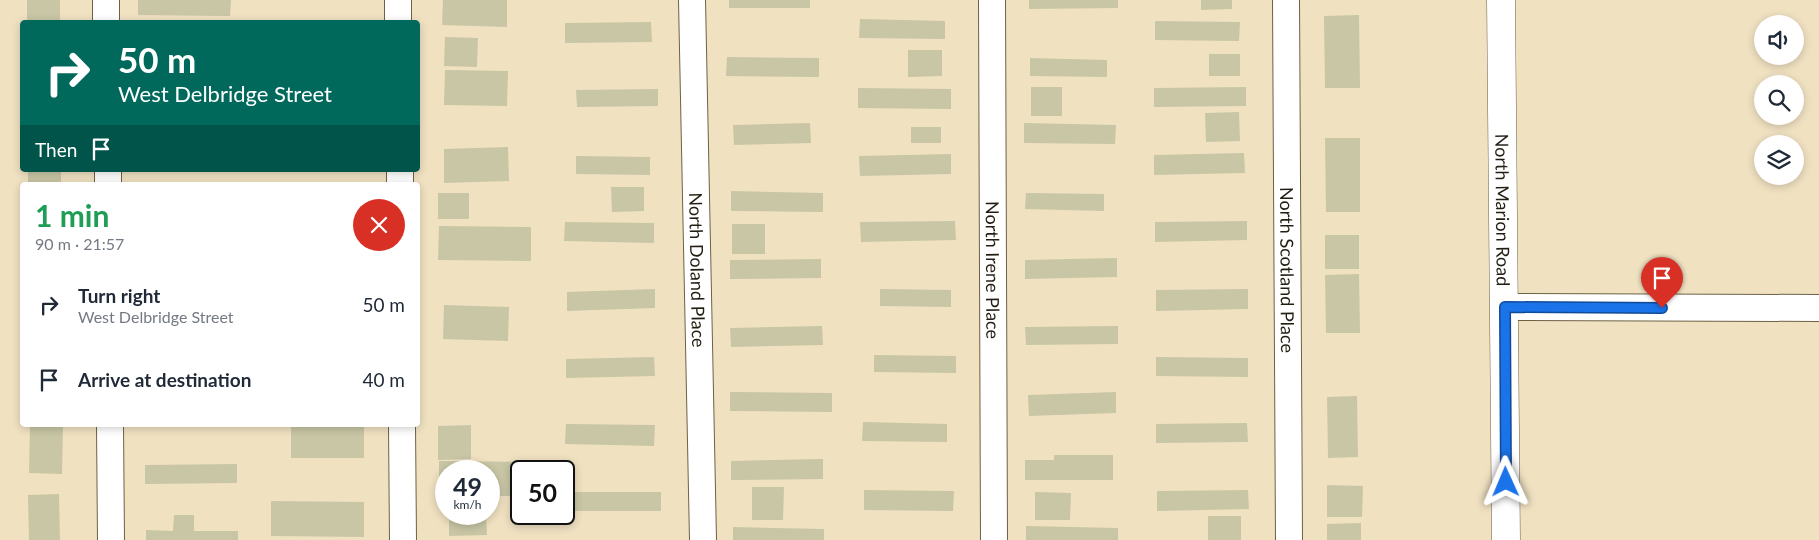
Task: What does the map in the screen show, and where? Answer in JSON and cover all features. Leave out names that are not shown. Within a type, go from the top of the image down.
[{"type":"main road","name":"North Marion Road","points":[[1501,0],[1506,540]]},
{"type":"street","points":[[106,0],[106,20]]},
{"type":"street","points":[[398,0],[398,20]]},
{"type":"street","name":"North Doland Place","points":[[692,0],[703,540]]},
{"type":"street","name":"North Irene Place","points":[[992,0],[994,540]]},
{"type":"street","name":"North Scotland Place","points":[[1286,0],[1289,540]]},
{"type":"street","points":[[1505,307],[1819,308]]},
{"type":"street","points":[[110,427],[112,540]]},
{"type":"street","points":[[402,427],[403,540]]},
{"type":"building","points":[[27,0],[60,0],[60,20],[27,20]]},
{"type":"building","points":[[138,0],[231,0],[230,16],[138,15]]},
{"type":"building","points":[[443,0],[507,0],[507,27],[442,25]]},
{"type":"building","points":[[729,0],[810,0],[810,8],[729,8]]},
{"type":"building","points":[[1029,0],[1118,0],[1118,8],[1029,9]]},
{"type":"building","points":[[1201,0],[1232,0],[1232,9],[1201,10]]},
{"type":"building","points":[[1359,15],[1360,88],[1325,88],[1324,16]]},
{"type":"building","points":[[860,19],[945,21],[945,39],[859,38]]},
{"type":"building","points":[[1155,21],[1240,22],[1239,41],[1155,40]]},
{"type":"building","points":[[651,22],[652,42],[565,43],[565,23]]},
{"type":"building","points":[[445,37],[478,38],[477,67],[444,66]]},
{"type":"building","points":[[908,50],[942,50],[942,76],[908,77]]},
{"type":"building","points":[[1209,54],[1240,54],[1240,76],[1209,76]]},
{"type":"building","points":[[727,57],[819,58],[819,77],[726,76]]},
{"type":"building","points":[[1030,58],[1107,60],[1107,77],[1030,76]]},
{"type":"building","points":[[445,70],[508,71],[507,106],[444,105]]},
{"type":"building","points":[[1031,87],[1062,87],[1062,116],[1031,116]]},
{"type":"building","points":[[1246,87],[1246,106],[1154,107],[1154,88]]},
{"type":"building","points":[[858,88],[951,89],[951,109],[858,108]]},
{"type":"building","points":[[658,89],[658,106],[577,107],[576,90]]},
{"type":"building","points":[[1239,112],[1240,141],[1206,142],[1205,113]]},
{"type":"building","points":[[810,123],[811,143],[734,145],[733,125]]},
{"type":"building","points":[[1024,123],[1116,125],[1115,144],[1024,143]]},
{"type":"building","points":[[911,127],[941,127],[941,143],[911,143]]},
{"type":"building","points":[[1325,138],[1360,138],[1360,212],[1326,212]]},
{"type":"building","points":[[508,147],[509,181],[444,183],[444,149]]},
{"type":"building","points":[[1244,153],[1245,173],[1154,175],[1154,155]]},
{"type":"building","points":[[951,154],[951,174],[860,176],[859,156]]},
{"type":"building","points":[[576,156],[650,157],[650,175],[576,174]]},
{"type":"building","points":[[28,172],[61,172],[61,182],[28,182]]},
{"type":"building","points":[[611,187],[644,187],[644,211],[612,212]]},
{"type":"building","points":[[731,191],[823,193],[823,212],[731,211]]},
{"type":"building","points":[[438,193],[469,193],[469,219],[438,219]]},
{"type":"building","points":[[1026,193],[1104,194],[1104,211],[1025,209]]},
{"type":"building","points":[[955,221],[956,240],[861,242],[860,222]]},
{"type":"building","points":[[1247,221],[1247,240],[1155,242],[1155,222]]},
{"type":"building","points":[[565,222],[654,223],[654,243],[564,241]]},
{"type":"building","points":[[732,224],[765,224],[765,254],[732,254]]},
{"type":"building","points":[[439,226],[531,227],[531,261],[438,260]]},
{"type":"building","points":[[1325,235],[1359,235],[1359,269],[1325,269]]},
{"type":"building","points":[[1117,258],[1117,277],[1025,279],[1025,260]]},
{"type":"building","points":[[821,259],[821,278],[730,279],[730,260]]},
{"type":"building","points":[[1359,274],[1360,333],[1326,333],[1325,275]]},
{"type":"building","points":[[655,289],[655,308],[567,311],[567,292]]},
{"type":"building","points":[[880,289],[951,290],[951,307],[880,306]]},
{"type":"building","points":[[1248,289],[1248,309],[1156,311],[1156,290]]},
{"type":"building","points":[[444,305],[509,307],[508,341],[443,339]]},
{"type":"building","points":[[822,326],[823,345],[731,347],[730,328]]},
{"type":"building","points":[[1118,326],[1118,344],[1026,345],[1025,327]]},
{"type":"building","points":[[874,355],[956,356],[956,373],[874,372]]},
{"type":"building","points":[[654,357],[655,376],[566,378],[566,359]]},
{"type":"building","points":[[1156,357],[1248,358],[1248,377],[1156,376]]},
{"type":"building","points":[[730,392],[832,393],[832,412],[730,411]]},
{"type":"building","points":[[1116,392],[1116,413],[1029,416],[1028,395]]},
{"type":"building","points":[[1357,396],[1358,457],[1328,458],[1327,397]]},
{"type":"building","points":[[863,422],[947,424],[947,442],[862,441]]},
{"type":"building","points":[[1247,423],[1248,442],[1156,443],[1156,424]]},
{"type":"building","points":[[566,424],[655,425],[654,446],[565,444]]},
{"type":"building","points":[[471,425],[471,459],[438,460],[438,426]]},
{"type":"building","points":[[30,427],[63,427],[62,474],[29,473]]},
{"type":"building","points":[[291,427],[364,427],[364,458],[291,458]]},
{"type":"building","points":[[1054,455],[1113,455],[1113,480],[1025,480],[1025,460],[1054,460]]},
{"type":"building","points":[[823,459],[823,479],[731,480],[731,461]]},
{"type":"building","points":[[500,462],[510,462],[510,496],[500,496]]},
{"type":"building","points":[[237,464],[237,483],[145,484],[145,465]]},
{"type":"building","points":[[1327,485],[1363,486],[1362,517],[1327,517]]},
{"type":"building","points":[[752,487],[784,487],[783,520],[752,520]]},
{"type":"building","points":[[864,490],[954,491],[953,511],[864,510]]},
{"type":"building","points":[[1248,490],[1249,509],[1157,511],[1157,491]]},
{"type":"building","points":[[575,492],[661,492],[661,511],[575,511]]},
{"type":"building","points":[[1035,492],[1071,493],[1070,520],[1035,520]]},
{"type":"building","points":[[59,494],[60,540],[29,540],[28,495]]},
{"type":"building","points":[[271,501],[364,502],[364,537],[271,536]]},
{"type":"building","points":[[174,515],[194,515],[194,531],[238,531],[238,540],[146,540],[146,530],[173,531]]},
{"type":"building","points":[[1208,516],[1241,516],[1241,540],[1208,540]]},
{"type":"building","points":[[1361,523],[1361,540],[1327,540],[1327,524]]},
{"type":"building","points":[[449,525],[487,525],[487,535],[449,536]]},
{"type":"building","points":[[1026,526],[1118,528],[1118,540],[1026,540]]},
{"type":"building","points":[[733,527],[824,529],[824,540],[733,540]]},
{"type":"route","points":[[1506,482],[1505,307],[1662,308]]}]
